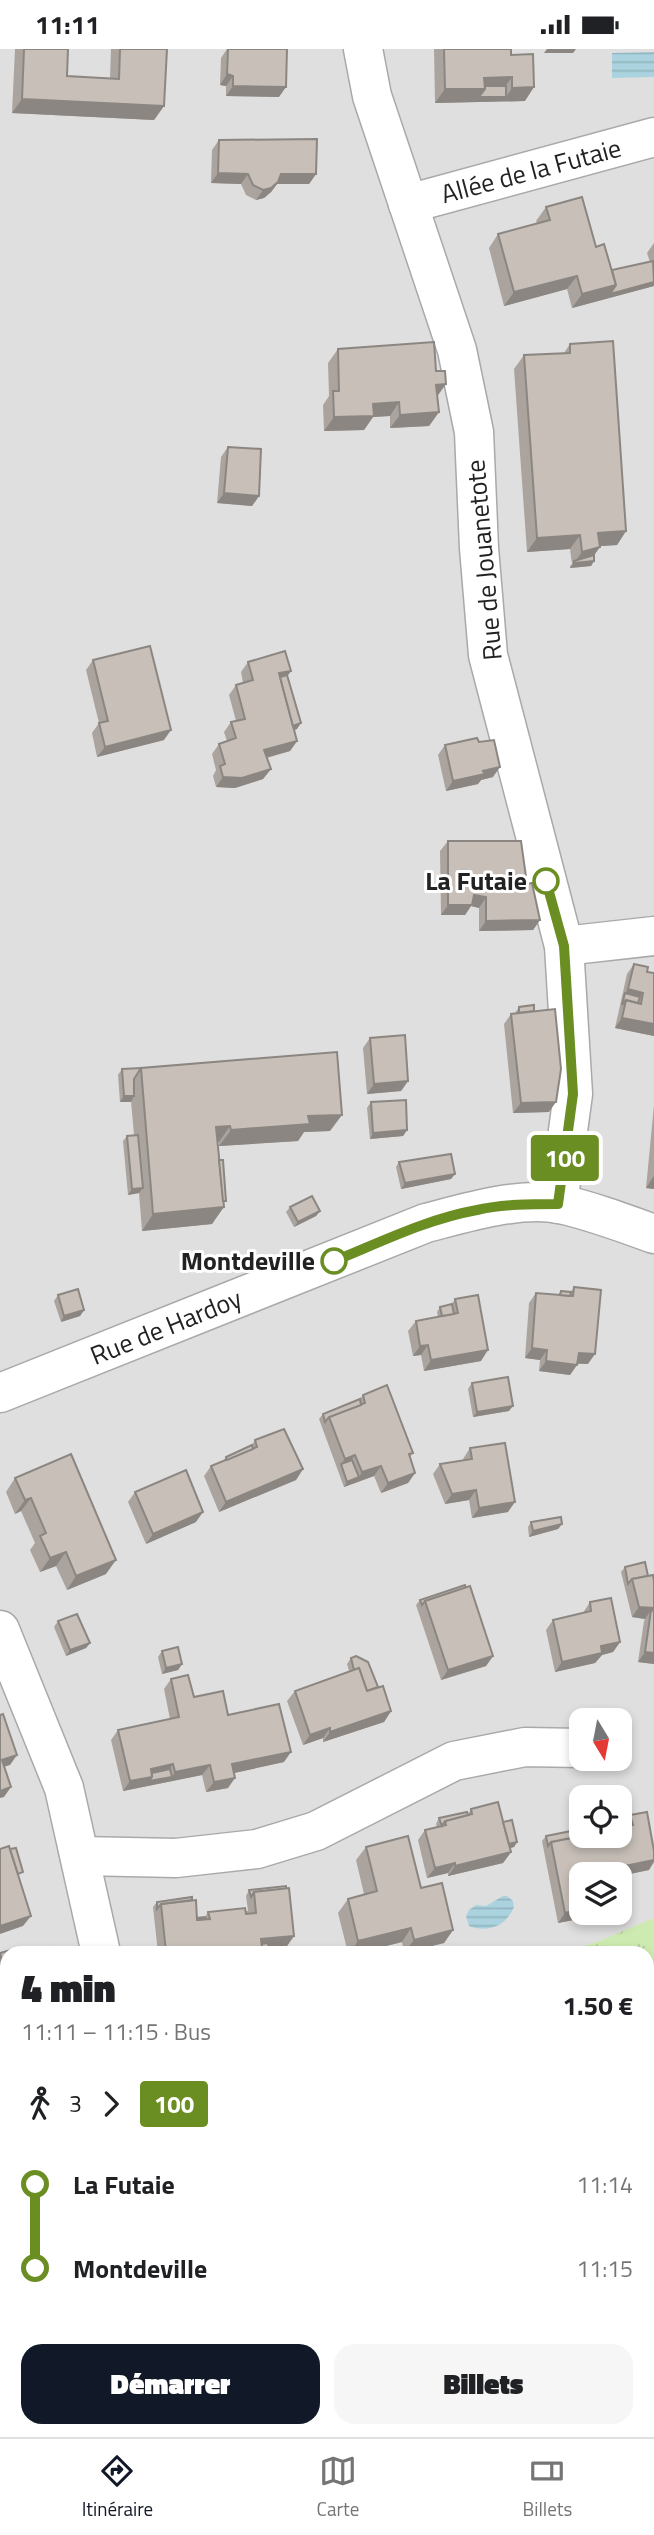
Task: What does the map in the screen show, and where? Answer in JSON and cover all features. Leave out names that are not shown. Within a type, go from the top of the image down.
[{"type":"street","name":"Rue de Jouanetote","points":[[363,49],[372,96],[457,350],[474,432],[479,548],[488,655],[564,946],[573,1094],[558,1204]]},
{"type":"street","name":"Allée de la Futaie","points":[[408,204],[654,137]]},
{"type":"street","points":[[564,946],[654,936]]},
{"type":"street","name":"Rue de Hardoy","points":[[0,1393],[426,1223],[494,1207],[558,1204],[654,1234]]},
{"type":"street","points":[[0,1630],[64,1788],[99,1946]]},
{"type":"street","points":[[80,1856],[176,1858],[257,1849],[316,1831],[454,1761],[525,1747],[569,1748]]},
{"type":"shaded area","points":[[0,49],[654,49],[654,1946],[0,1946]]},
{"type":"green space","points":[[654,1918],[654,1946],[583,1946]]},
{"type":"water","points":[[654,52],[654,77],[612,78],[612,53]]},
{"type":"water","points":[[503,1896],[513,1901],[514,1907],[506,1919],[489,1928],[469,1926],[466,1916],[469,1910],[476,1905],[486,1906]]},
{"type":"building","points":[[24,49],[68,49],[67,76],[119,79],[120,49],[167,49],[164,106],[22,99]]},
{"type":"building","points":[[228,49],[287,49],[286,87],[233,86],[233,76],[227,74]]},
{"type":"building","points":[[444,49],[511,49],[511,55],[533,54],[534,87],[512,88],[512,77],[484,78],[485,89],[445,89]]},
{"type":"building","points":[[485,86],[506,86],[506,97],[479,97]]},
{"type":"building","points":[[317,139],[316,174],[281,174],[278,182],[263,190],[253,185],[248,174],[218,173],[219,140]]},
{"type":"building","points":[[582,197],[596,247],[604,244],[616,285],[582,294],[577,276],[514,292],[498,234],[550,220],[546,207]]},
{"type":"building","points":[[653,261],[654,282],[610,294],[616,285],[612,270]]},
{"type":"building","points":[[613,341],[626,531],[598,533],[600,547],[582,552],[580,535],[537,538],[524,355],[570,353],[570,344]]},
{"type":"building","points":[[434,342],[436,371],[445,371],[446,384],[436,385],[439,412],[400,415],[399,402],[373,404],[374,416],[334,417],[333,391],[339,391],[338,349]]},
{"type":"building","points":[[228,447],[261,449],[259,496],[224,493]]},
{"type":"building","points":[[594,555],[594,561],[574,563],[574,561]]},
{"type":"building","points":[[150,646],[171,730],[105,747],[99,723],[108,721],[93,660]]},
{"type":"building","points":[[285,651],[291,671],[279,673],[297,741],[264,750],[271,769],[242,778],[223,777],[220,766],[225,764],[219,744],[236,738],[231,722],[245,719],[236,685],[253,680],[248,662]]},
{"type":"building","points":[[287,675],[301,723],[293,726],[280,677]]},
{"type":"building","points":[[477,738],[479,742],[494,740],[500,767],[483,771],[485,774],[453,781],[445,745]]},
{"type":"building","points":[[448,841],[521,841],[527,884],[532,883],[540,920],[486,921],[486,897],[474,895],[472,905],[448,905]]},
{"type":"building","points":[[634,964],[648,967],[647,972],[654,973],[654,1024],[622,1018],[626,1000],[641,1004],[643,993],[628,989]]},
{"type":"building","points":[[625,993],[640,997],[638,1003],[626,1000],[622,1005]]},
{"type":"building","points":[[534,1005],[534,1011],[519,1013],[519,1007]]},
{"type":"building","points":[[555,1009],[561,1069],[556,1102],[521,1103],[511,1014]]},
{"type":"building","points":[[405,1035],[408,1081],[374,1084],[370,1038]]},
{"type":"building","points":[[337,1052],[342,1115],[308,1116],[310,1124],[231,1130],[230,1126],[216,1127],[224,1207],[153,1214],[141,1068]]},
{"type":"building","points":[[141,1068],[134,1079],[134,1096],[124,1096],[122,1069]]},
{"type":"building","points":[[406,1100],[407,1130],[373,1133],[371,1102]]},
{"type":"building","points":[[138,1135],[143,1188],[132,1189],[127,1136]]},
{"type":"building","points":[[451,1154],[455,1174],[405,1183],[399,1162]]},
{"type":"building","points":[[219,1160],[223,1160],[226,1201],[223,1201]]},
{"type":"building","points":[[312,1196],[320,1211],[298,1222],[290,1207]]},
{"type":"building","points":[[574,1287],[601,1290],[595,1354],[579,1353],[577,1365],[546,1361],[547,1350],[532,1348],[536,1293],[573,1296]]},
{"type":"building","points":[[78,1289],[84,1310],[64,1316],[58,1295]]},
{"type":"building","points":[[561,1291],[571,1292],[570,1296],[560,1295]]},
{"type":"building","points":[[478,1295],[488,1350],[431,1360],[428,1345],[420,1346],[416,1321],[458,1313],[455,1299]]},
{"type":"building","points":[[452,1304],[454,1314],[442,1316],[440,1307]]},
{"type":"building","points":[[508,1377],[513,1406],[477,1412],[472,1383]]},
{"type":"building","points":[[387,1385],[413,1453],[409,1454],[415,1473],[388,1483],[381,1466],[362,1472],[355,1455],[345,1459],[329,1417],[365,1403],[363,1395]]},
{"type":"building","points":[[360,1399],[361,1405],[329,1417],[325,1422],[323,1414]]},
{"type":"building","points":[[284,1429],[303,1469],[226,1502],[211,1466],[257,1447],[255,1440]]},
{"type":"building","points":[[505,1443],[515,1502],[479,1508],[476,1490],[452,1494],[440,1464],[472,1459],[470,1448]]},
{"type":"building","points":[[252,1445],[253,1449],[227,1460],[226,1457]]},
{"type":"building","points":[[71,1454],[116,1560],[76,1576],[66,1552],[50,1558],[40,1536],[46,1533],[31,1498],[25,1500],[15,1478]]},
{"type":"building","points":[[352,1460],[359,1477],[347,1482],[341,1464]]},
{"type":"building","points":[[186,1470],[203,1512],[153,1534],[135,1492]]},
{"type":"building","points":[[561,1517],[562,1524],[533,1531],[531,1522]]},
{"type":"building","points":[[645,1562],[648,1576],[632,1579],[628,1584],[625,1567]]},
{"type":"building","points":[[653,1575],[654,1608],[639,1607],[632,1579]]},
{"type":"building","points":[[465,1585],[466,1588],[425,1601],[422,1605],[420,1600]]},
{"type":"building","points":[[470,1586],[493,1656],[448,1670],[425,1601]]},
{"type":"building","points":[[611,1598],[620,1642],[601,1646],[602,1653],[562,1662],[553,1620],[591,1611],[590,1602]]},
{"type":"building","points":[[651,1610],[654,1611],[654,1653],[645,1652]]},
{"type":"building","points":[[77,1614],[90,1643],[70,1650],[58,1621]]},
{"type":"building","points":[[178,1647],[182,1664],[166,1668],[162,1651]]},
{"type":"building","points":[[356,1656],[368,1662],[378,1687],[367,1691],[359,1668],[354,1670],[351,1658]]},
{"type":"building","points":[[359,1668],[367,1691],[383,1686],[391,1711],[330,1732],[330,1728],[310,1735],[295,1691]]},
{"type":"building","points":[[188,1675],[194,1697],[223,1691],[228,1715],[279,1704],[291,1752],[232,1764],[235,1778],[214,1782],[210,1765],[175,1772],[173,1764],[151,1769],[152,1777],[130,1781],[118,1730],[179,1717],[171,1679]]},
{"type":"building","points":[[3,1714],[17,1755],[2,1760],[11,1787],[0,1791],[0,1715]]},
{"type":"building","points":[[170,1769],[172,1777],[149,1781],[152,1773]]},
{"type":"building","points":[[498,1802],[511,1852],[455,1866],[455,1863],[435,1868],[425,1830],[472,1814],[471,1809]]},
{"type":"building","points":[[467,1812],[468,1815],[445,1821],[442,1826],[439,1818]]},
{"type":"building","points":[[647,1812],[654,1860],[632,1864],[632,1862],[569,1862],[569,1912],[565,1913],[551,1842],[569,1838],[569,1848],[632,1848],[632,1815]]},
{"type":"building","points":[[512,1820],[517,1842],[509,1844],[503,1822]]},
{"type":"building","points":[[569,1831],[569,1838],[551,1842],[548,1846],[546,1836]]},
{"type":"building","points":[[408,1836],[421,1888],[442,1883],[453,1930],[414,1940],[411,1928],[358,1941],[348,1899],[377,1891],[366,1847]]},
{"type":"building","points":[[9,1846],[31,1916],[0,1926],[0,1849]]},
{"type":"building","points":[[16,1848],[23,1872],[18,1874],[10,1849]]},
{"type":"building","points":[[286,1886],[286,1889],[254,1892],[251,1897],[249,1890]]},
{"type":"building","points":[[289,1888],[294,1936],[261,1939],[262,1946],[165,1946],[161,1904],[196,1900],[197,1920],[210,1919],[208,1912],[245,1908],[246,1914],[256,1913],[254,1892]]},
{"type":"building","points":[[192,1897],[192,1900],[161,1904],[157,1909],[157,1902]]},
{"type":"bus line","name":"100","points":[[334,1261],[426,1223],[474,1210],[512,1205],[558,1204],[573,1094],[564,946],[546,881]]},
{"type":"place","name":"La Futaie","points":[[546,881]]},
{"type":"place","name":"Montdeville","points":[[334,1261]]}]
